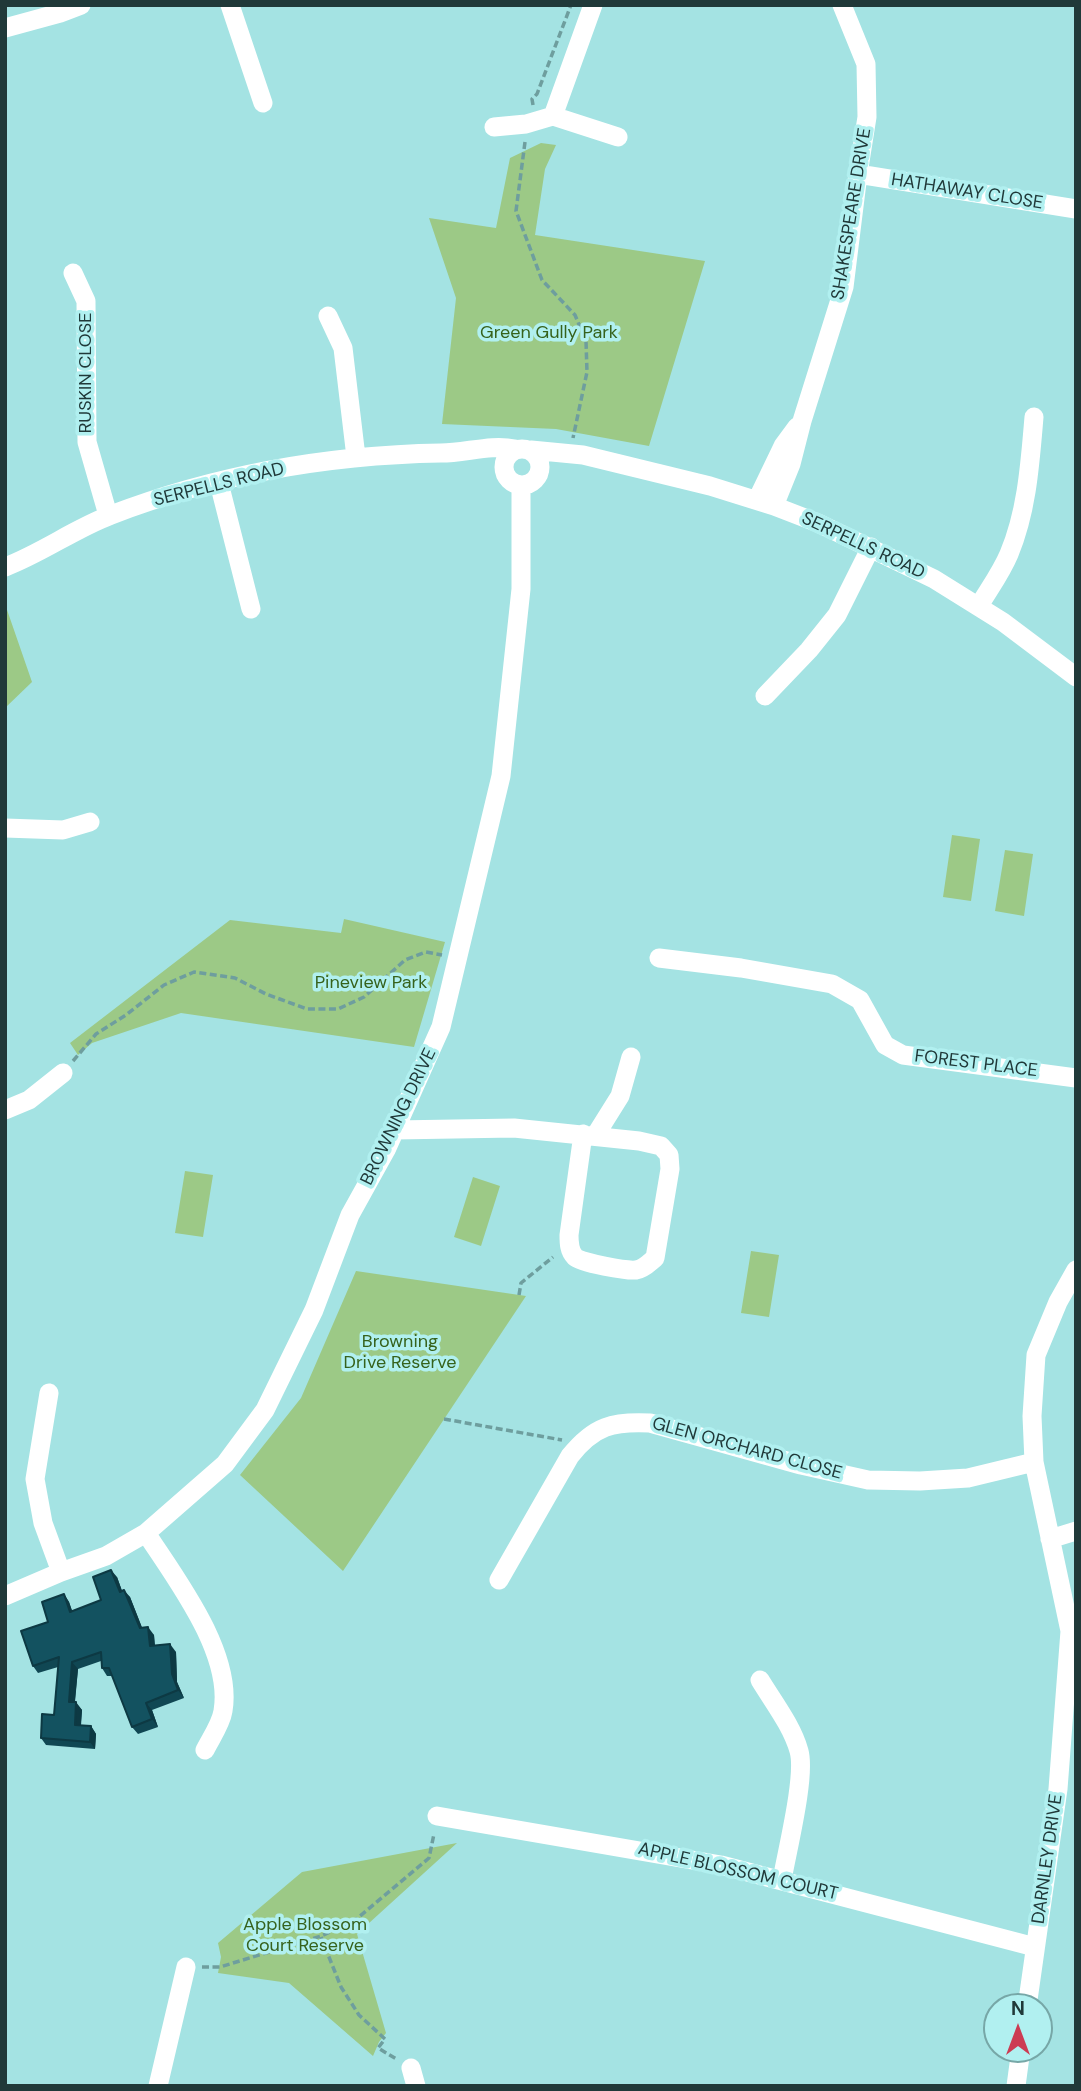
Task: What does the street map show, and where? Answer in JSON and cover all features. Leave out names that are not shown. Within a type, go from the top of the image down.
[{"type":"street","points":[[5,28],[81,5]]},
{"type":"street","points":[[230,5],[263,103]]},
{"type":"street","points":[[553,117],[593,5]]},
{"type":"street","name":"SHAKESPEARE DRIVE","points":[[765,503],[792,464],[802,421],[844,287],[867,117],[866,64],[842,5]]},
{"type":"street","points":[[494,127],[526,124],[553,117],[618,136]]},
{"type":"street","name":"HATHAWAY CLOSE","points":[[858,174],[1076,209]]},
{"type":"street","name":"RUSKIN CLOSE","points":[[73,273],[86,301],[87,442],[108,516]]},
{"type":"street","points":[[328,316],[343,348],[356,457]]},
{"type":"street","points":[[979,606],[1003,566],[1019,525],[1026,493],[1034,417]]},
{"type":"street","name":"SERPELLS ROAD","points":[[5,567],[108,516],[179,492],[279,469],[356,457],[446,453],[501,446],[583,455],[710,486],[765,503],[871,547],[934,579],[979,606],[1076,677]]},
{"type":"street","points":[[523,450],[537,456],[540,469],[534,481],[522,485],[509,480],[503,467],[509,452],[523,450]]},
{"type":"street","name":"SERPELLS ROAD","points":[[446,453],[487,460],[503,467]]},
{"type":"street","name":"SERPELLS ROAD","points":[[540,469],[569,464],[626,467]]},
{"type":"street","points":[[219,483],[251,609]]},
{"type":"street","name":"BROWNING DRIVE","points":[[5,1596],[106,1556],[146,1532],[225,1464],[265,1410],[314,1310],[350,1215],[395,1130],[441,1027],[501,776],[520,589],[522,485]]},
{"type":"street","points":[[765,696],[810,650],[836,615],[871,547]]},
{"type":"street","points":[[5,828],[63,830],[90,822]]},
{"type":"street","name":"FOREST PLACE","points":[[659,958],[741,968],[832,984],[860,1000],[885,1045],[903,1055],[1076,1077]]},
{"type":"street","points":[[395,1130],[514,1128],[589,1135],[661,1146],[669,1155],[670,1169],[655,1258],[636,1270],[581,1261],[573,1255],[569,1245],[589,1135],[620,1096],[631,1057]]},
{"type":"street","points":[[5,1110],[29,1100],[63,1073]]},
{"type":"street","name":"DARNLEY DRIVE","points":[[1029,1993],[1058,1789],[1070,1632],[1034,1462],[1032,1416],[1036,1355],[1058,1302],[1076,1270]]},
{"type":"street","points":[[49,1392],[35,1479],[43,1523],[61,1572]]},
{"type":"street","name":"GLEN ORCHARD CLOSE","points":[[499,1580],[570,1456],[594,1432],[609,1424],[650,1423],[801,1465],[868,1480],[968,1478],[1034,1462]]},
{"type":"street","points":[[1050,1539],[1076,1531]]},
{"type":"street","points":[[146,1532],[197,1612],[218,1663],[223,1683],[223,1712],[205,1750]]},
{"type":"street","points":[[760,1680],[792,1732],[800,1754],[800,1777],[782,1880]]},
{"type":"street","name":"APPLE BLOSSOM COURT","points":[[437,1816],[664,1853],[782,1880],[1035,1947]]},
{"type":"street","points":[[158,2086],[186,1967]]},
{"type":"street","points":[[1016,2086],[1019,2063]]},
{"type":"path","points":[[570,454],[587,372],[586,341],[575,315],[542,280],[516,211],[526,124],[534,110],[532,99],[537,94],[571,5]]},
{"type":"path","points":[[63,1073],[96,1034],[126,1015],[164,985],[194,972],[235,978],[266,994],[307,1009],[338,1009],[364,997],[405,960],[426,952],[458,957]]},
{"type":"path","points":[[519,1295],[521,1283],[569,1245]]},
{"type":"path","points":[[444,1419],[581,1443]]},
{"type":"path","points":[[186,1967],[220,1967],[321,1936],[353,1922],[429,1858],[437,1816]]},
{"type":"path","points":[[321,1936],[341,1987],[359,2015],[385,2039],[378,2048],[414,2077]]},
{"type":"green space","name":"Green Gully Park","points":[[541,143],[556,145],[545,169],[535,235],[705,261],[649,446],[556,429],[442,424],[456,298],[429,218],[496,228],[510,158]]},
{"type":"green space","points":[[5,604],[32,682],[5,708]]},
{"type":"green space","points":[[952,835],[980,839],[971,901],[943,897]]},
{"type":"green space","points":[[1005,850],[1033,854],[1024,916],[995,911]]},
{"type":"green space","name":"Pineview Park","points":[[344,919],[445,942],[414,1047],[181,1013],[92,1043],[78,1055],[70,1043],[230,920],[341,933]]},
{"type":"green space","points":[[185,1171],[213,1175],[203,1237],[175,1233]]},
{"type":"green space","points":[[473,1177],[500,1186],[481,1246],[454,1237]]},
{"type":"green space","points":[[751,1251],[779,1255],[769,1317],[741,1313]]},
{"type":"green space","name":"Browning Drive Reserve","points":[[356,1271],[526,1296],[343,1571],[240,1475],[301,1398]]},
{"type":"green space","name":"Apple Blossom Court Reserve","points":[[457,1843],[357,1934],[386,2033],[373,2056],[289,1983],[218,1973],[221,1957],[218,1943],[302,1872]]},
{"type":"building","points":[[111,1570],[120,1592],[124,1590],[140,1628],[148,1627],[150,1646],[170,1644],[172,1674],[178,1690],[146,1703],[152,1719],[132,1727],[109,1668],[102,1668],[101,1652],[72,1662],[69,1702],[76,1702],[75,1725],[91,1726],[90,1742],[41,1738],[42,1714],[54,1715],[59,1657],[33,1666],[21,1631],[48,1622],[42,1602],[64,1594],[70,1612],[101,1600],[93,1577]]}]
